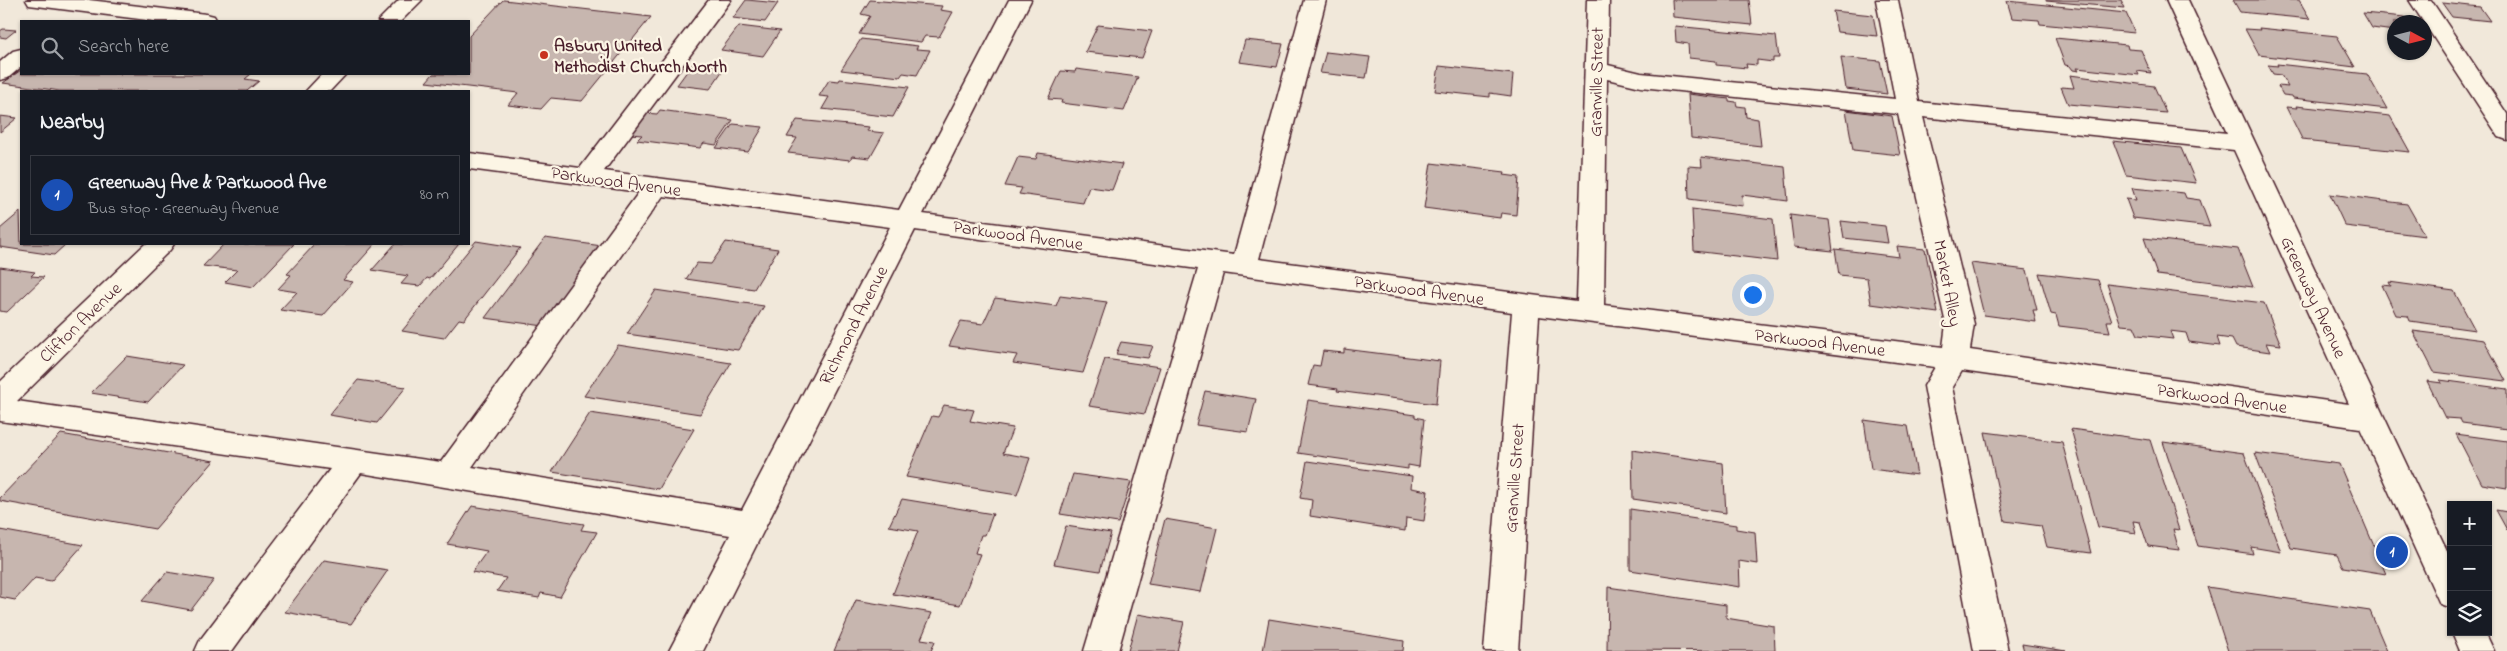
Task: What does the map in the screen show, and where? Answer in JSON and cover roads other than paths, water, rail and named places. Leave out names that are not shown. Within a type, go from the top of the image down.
[{"type":"street","points":[[37,0],[90,3],[200,20]]},
{"type":"street","points":[[390,20],[411,0]]},
{"type":"street","points":[[586,177],[720,0]]},
{"type":"street","name":"Richmond Avenue","points":[[686,651],[1020,0]]},
{"type":"street","points":[[1244,266],[1315,0]]},
{"type":"street","name":"Granville Street","points":[[1590,313],[1598,0]]},
{"type":"street","name":"Market Alley","points":[[1887,0],[1909,109],[1960,324],[1955,359],[1938,386],[1991,651]]},
{"type":"street","name":"Greenway Avenue","points":[[2178,0],[2450,591]]},
{"type":"street","points":[[2420,0],[2507,132]]},
{"type":"street","points":[[67,20],[90,3]]},
{"type":"street","points":[[0,72],[20,57]]},
{"type":"street","points":[[1596,69],[1641,80],[2243,143]]},
{"type":"street","points":[[318,90],[334,75]]},
{"type":"street","name":"Parkwood Avenue","points":[[470,161],[1590,313],[1955,359],[2369,418]]},
{"type":"street","points":[[449,475],[656,187]]},
{"type":"street","name":"Clifton Avenue","points":[[0,400],[159,245]]},
{"type":"street","points":[[1101,651],[1212,262]]},
{"type":"street","name":"Granville Street","points":[[1501,651],[1526,304]]},
{"type":"street","points":[[0,410],[354,460],[751,525]]},
{"type":"street","points":[[212,651],[354,460]]},
{"type":"street","points":[[2470,636],[2477,651]]},
{"type":"place","name":"Asbury United Methodist Church North","points":[[544,55]]},
{"type":"place","name":"Greenway Ave & Parkwood Ave","points":[[2392,552]]}]
